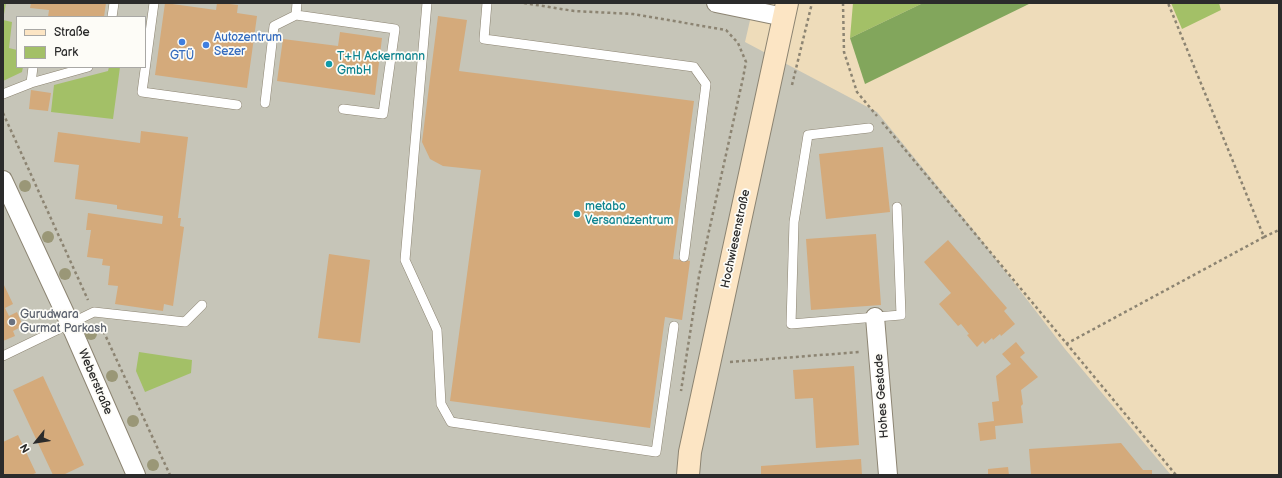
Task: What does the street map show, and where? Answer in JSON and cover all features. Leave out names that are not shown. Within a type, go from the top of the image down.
[{"type":"street","points":[[716,3],[785,10]]},
{"type":"street","name":"Hochwiesenstraße","points":[[688,475],[690,452],[785,10]]},
{"type":"street","name":"Weberstraße","points":[[3,180],[70,324],[133,472]]},
{"type":"street","name":"Hohes Gestade","points":[[875,317],[888,475]]},
{"type":"lane","points":[[112,16],[114,3]]},
{"type":"lane","points":[[146,62],[154,3]]},
{"type":"lane","points":[[296,15],[297,3]]},
{"type":"lane","points":[[427,3],[405,260],[437,330],[441,404],[451,422],[656,452],[674,326]]},
{"type":"lane","points":[[487,3],[484,39],[694,67],[706,84],[684,257]]},
{"type":"lane","points":[[265,103],[274,26],[296,15],[395,29],[383,114],[343,109]]},
{"type":"lane","points":[[31,83],[32,68]]},
{"type":"lane","points":[[3,94],[31,83],[84,68]]},
{"type":"lane","points":[[145,68],[142,92],[237,105]]},
{"type":"lane","points":[[869,128],[808,135],[794,222],[790,324],[901,315],[897,207]]},
{"type":"lane","points":[[3,356],[94,312],[185,322],[202,305]]},
{"type":"path","points":[[524,3],[574,12],[633,14],[726,30],[738,43],[746,62],[744,78],[700,276],[680,396]]},
{"type":"path","points":[[843,3],[844,52],[857,92],[1176,475]]},
{"type":"path","points":[[1168,3],[1264,237]]},
{"type":"path","points":[[3,113],[170,475]]},
{"type":"path","points":[[1066,344],[1279,230]]},
{"type":"path","points":[[729,362],[878,351]]},
{"type":"shaded area","points":[[3,3],[754,3],[745,42],[877,112],[975,232],[1065,349],[1171,475],[3,475]]},
{"type":"green space","points":[[3,3],[6,3],[3,20]]},
{"type":"green space","points":[[853,3],[923,3],[850,38]]},
{"type":"green space","points":[[923,3],[1031,3],[865,84],[850,38]]},
{"type":"green space","points":[[1171,3],[1219,3],[1221,10],[1182,29]]},
{"type":"green space","points":[[3,20],[12,22],[9,48],[16,50],[16,68],[23,68],[22,72],[3,81]]},
{"type":"green space","points":[[109,68],[120,68],[113,119],[51,112],[54,85],[108,71]]},
{"type":"green space","points":[[139,352],[192,360],[191,373],[145,392],[136,371]]},
{"type":"building","points":[[31,3],[106,3],[104,16],[48,16],[49,10],[30,8]]},
{"type":"building","name":"Autozentrum Sezer","points":[[165,3],[216,10],[217,3],[238,5],[237,13],[257,16],[247,88],[155,75]]},
{"type":"building","name":"metabo Versandzentrum","points":[[438,16],[467,20],[459,71],[694,101],[673,259],[690,261],[682,320],[665,317],[650,428],[450,401],[481,170],[443,166],[430,159],[422,142]]},
{"type":"building","name":"T+H Ackermann GmbH","points":[[340,32],[382,38],[375,95],[277,81],[283,39],[338,46]]},
{"type":"building","points":[[31,90],[51,93],[48,111],[29,109]]},
{"type":"building","points":[[141,131],[188,137],[178,218],[181,218],[180,226],[184,227],[173,306],[164,304],[163,311],[115,304],[118,286],[108,285],[110,266],[102,265],[103,259],[87,257],[91,230],[86,230],[88,213],[162,224],[163,216],[117,209],[117,205],[75,199],[79,165],[54,162],[58,132],[140,143]]},
{"type":"building","points":[[883,147],[890,212],[826,219],[819,154]]},
{"type":"building","points":[[876,234],[881,305],[811,310],[806,239]]},
{"type":"building","points":[[948,240],[1007,308],[1004,311],[1015,324],[1001,336],[1000,334],[993,340],[992,338],[985,344],[983,341],[977,347],[967,335],[969,334],[961,324],[958,326],[939,304],[951,293],[924,262]]},
{"type":"building","points":[[329,254],[370,260],[360,343],[318,338]]},
{"type":"building","points":[[3,283],[13,304],[5,308],[9,316],[17,312],[23,326],[13,331],[15,336],[3,341]]},
{"type":"building","points":[[1016,342],[1025,353],[1020,357],[1038,377],[1021,390],[1023,423],[995,426],[996,439],[980,441],[978,423],[994,421],[992,402],[999,401],[996,376],[1011,364],[1002,354]]},
{"type":"building","points":[[854,366],[859,445],[816,448],[813,398],[795,399],[793,370]]},
{"type":"building","points":[[43,376],[84,465],[63,475],[53,475],[13,390]]},
{"type":"building","points":[[18,435],[36,473],[31,475],[3,475],[3,442]]},
{"type":"building","points":[[1121,443],[1143,470],[1152,470],[1152,475],[1031,475],[1029,449]]},
{"type":"building","points":[[861,459],[862,475],[761,475],[761,466]]},
{"type":"building","points":[[1008,467],[1009,475],[988,475],[988,469]]},
{"type":"place","name":"GTÜ","points":[[182,42]]},
{"type":"place","name":"Autozentrum Sezer","points":[[206,45]]},
{"type":"place","name":"T+H Ackermann GmbH","points":[[329,64]]},
{"type":"place","name":"metabo Versandzentrum","points":[[577,214]]},
{"type":"place","name":"Gurudwara Gurmat Parkash","points":[[12,322]]}]
